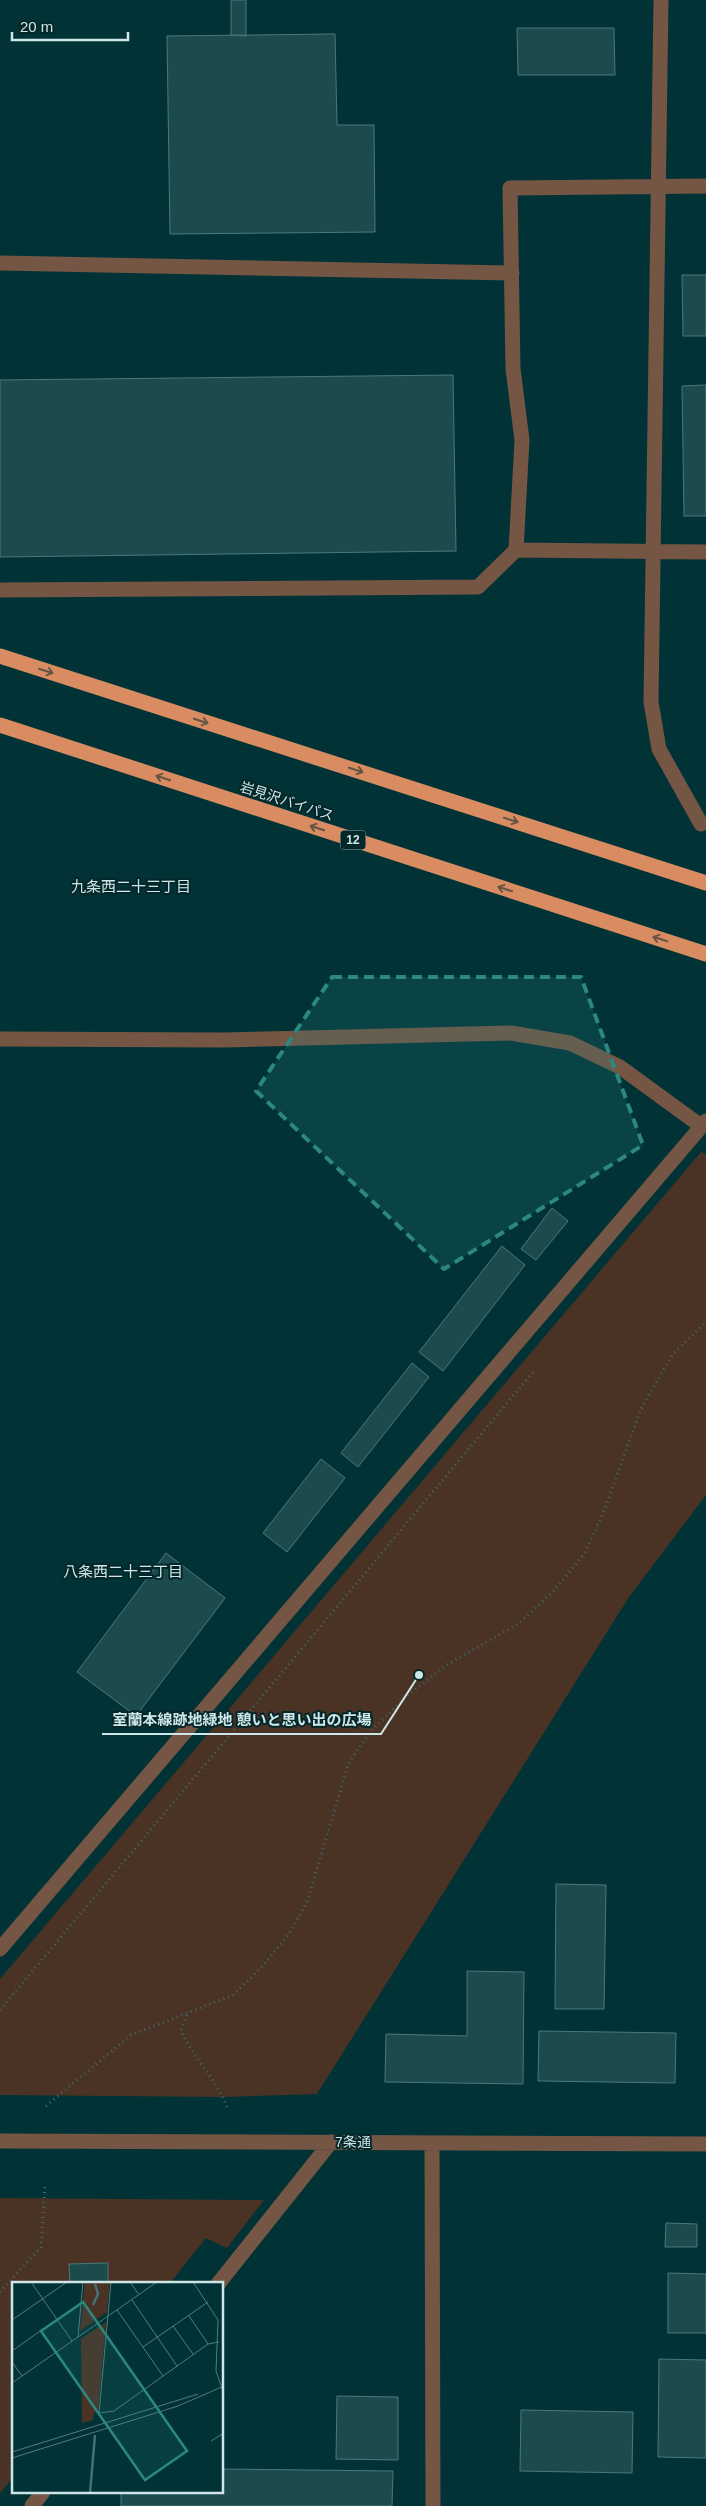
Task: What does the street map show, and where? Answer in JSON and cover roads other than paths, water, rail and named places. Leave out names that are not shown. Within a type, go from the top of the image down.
[{"type":"highway","points":[[0,656],[706,883]]},
{"type":"highway","name":"岩見沢バイパス","points":[[0,725],[706,954]]},
{"type":"street","points":[[661,0],[651,702],[659,749],[701,824]]},
{"type":"street","points":[[0,590],[478,588],[516,550],[522,440],[513,369],[510,188],[706,186]]},
{"type":"street","points":[[0,264],[512,272]]},
{"type":"street","points":[[516,550],[653,553],[706,552]]},
{"type":"street","points":[[0,1039],[223,1040],[511,1033],[570,1043],[620,1068],[704,1123],[0,1949]]},
{"type":"street","name":"7条通","points":[[0,2141],[706,2144]]},
{"type":"street","points":[[220,2282],[331,2142]]},
{"type":"street","points":[[432,2142],[433,2506]]},
{"type":"street","points":[[32,2506],[41,2494]]},
{"type":"place","name":"室蘭本線跡地緑地 憩いと思い出の広場","points":[[419,1675]]},
{"type":"district","name":"九条西二十三丁目","points":[[131,886]]},
{"type":"district","name":"八条西二十三丁目","points":[[123,1571]]}]
